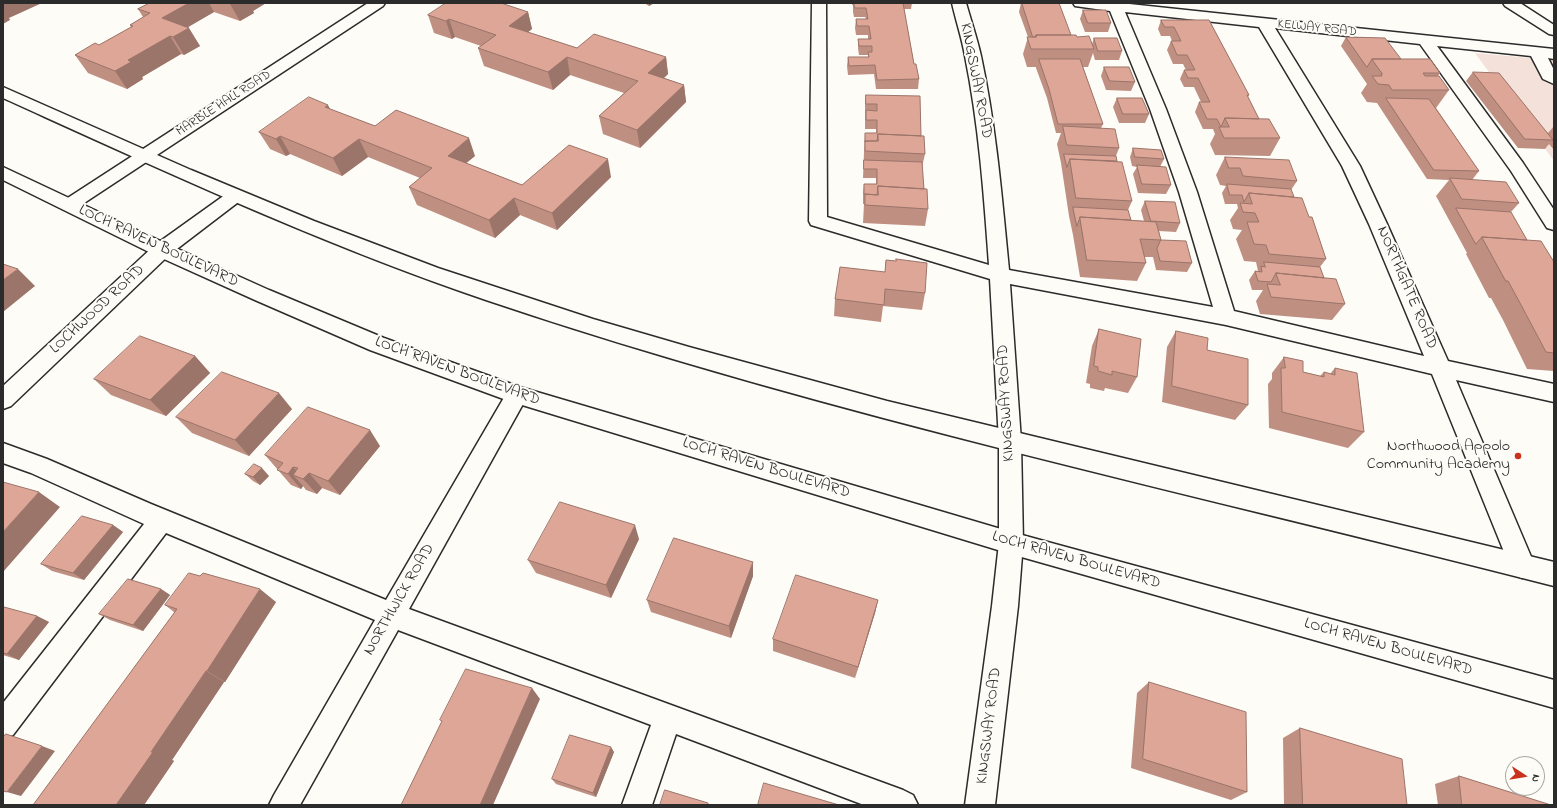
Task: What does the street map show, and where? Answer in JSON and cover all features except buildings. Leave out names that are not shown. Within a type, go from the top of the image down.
[{"type":"street","name":"MARBLE HALL ROAD","points":[[69,205],[378,3]]},
{"type":"street","points":[[819,3],[818,221],[1000,275],[1226,317],[1440,368],[1554,393]]},
{"type":"street","name":"KINGSWAY ROAD","points":[[959,3],[973,55],[982,105],[992,186],[1000,275],[1010,441],[1011,543],[1005,606],[980,805]]},
{"type":"street","name":"KELWAY ROAD","points":[[1080,3],[1554,54]]},
{"type":"street","points":[[1510,3],[1554,31]]},
{"type":"street","points":[[1116,7],[1158,109],[1188,192],[1226,317]]},
{"type":"street","name":"NORTHGATE ROAD","points":[[1264,23],[1350,166],[1378,224],[1440,368],[1522,566]]},
{"type":"street","points":[[1425,40],[1517,167],[1554,224]]},
{"type":"street","points":[[1537,52],[1549,76],[1554,79]]},
{"type":"street","points":[[3,92],[235,196],[344,240],[499,296],[685,355],[1010,441],[1554,574]]},
{"type":"street","name":"LOCH RAVEN BOULEVARD","points":[[3,173],[162,250],[262,295],[376,344],[517,395],[1011,543],[1554,694]]},
{"type":"street","name":"LOCHWOOD ROAD","points":[[3,400],[162,250],[235,196]]},
{"type":"street","name":"NORTHWICK ROAD","points":[[284,805],[517,395]]},
{"type":"street","points":[[3,453],[39,466],[162,520],[392,616],[903,805]]},
{"type":"street","points":[[3,725],[162,520]]},
{"type":"street","points":[[637,805],[668,717]]},
{"type":"shaded area","points":[[1475,53],[1554,60],[1554,161]]},
{"type":"place","name":"Northwood Appolo Community Academy","points":[[1518,456]]}]
